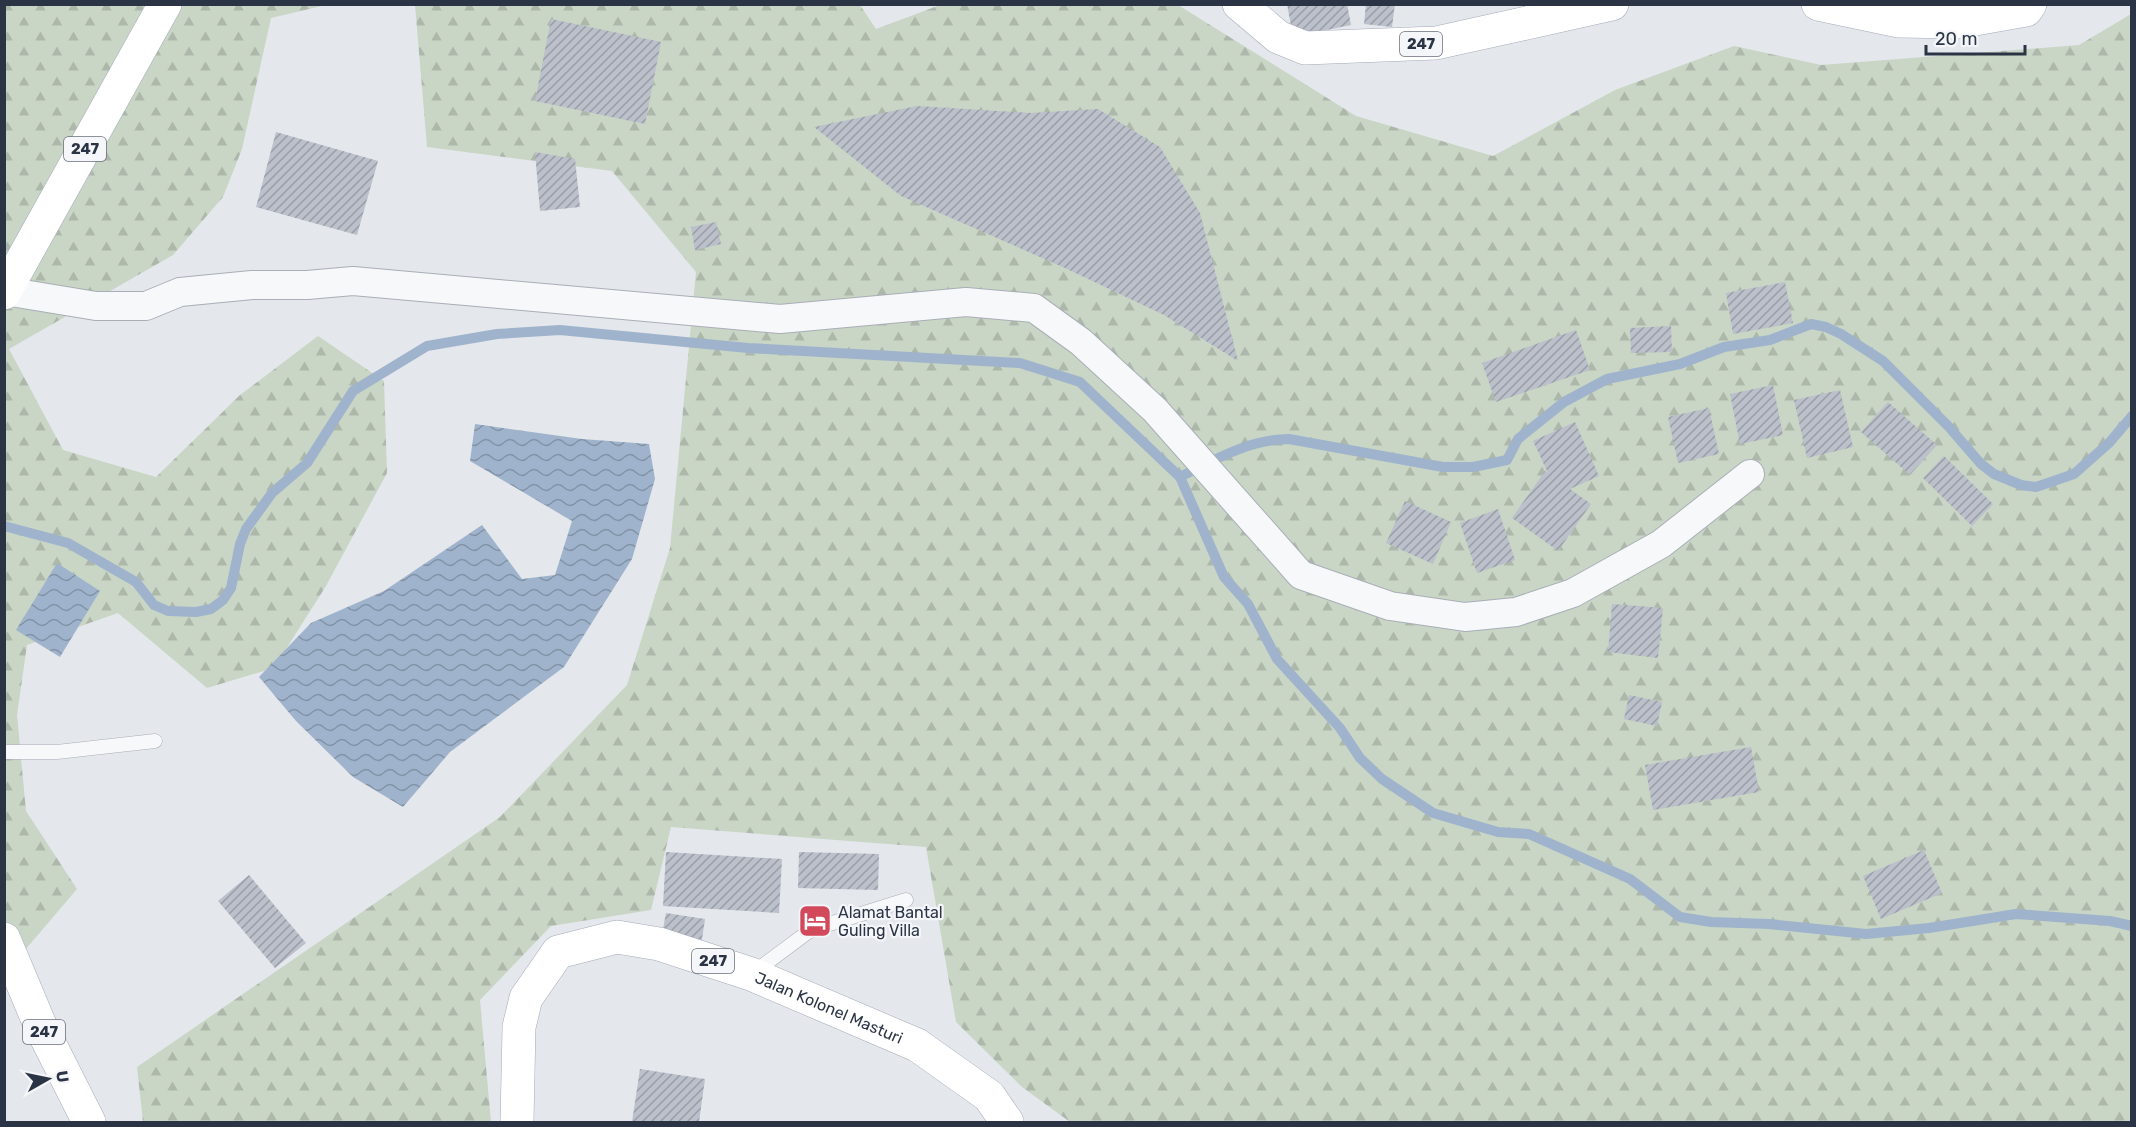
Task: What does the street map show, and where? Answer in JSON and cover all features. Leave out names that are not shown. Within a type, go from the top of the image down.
[{"type":"main road","name":"247","points":[[5,292],[165,4]]},
{"type":"main road","name":"247","points":[[1239,4],[1278,37],[1305,48],[1436,43],[1612,4]]},
{"type":"main road","points":[[1818,4],[1899,21],[1958,22],[2026,10],[2030,4]]},
{"type":"main road","name":"Jalan Kolonel Masturi","points":[[517,1122],[519,1027],[526,998],[558,952],[616,937],[660,944],[752,974],[917,1045],[989,1096],[1007,1122]]},
{"type":"main road","name":"247","points":[[4,939],[40,1025],[89,1122]]},
{"type":"street","points":[[5,292],[96,306],[146,306],[180,292],[252,285],[307,285],[352,281],[780,318],[966,302],[1034,308],[1081,342],[1155,410],[1301,575],[1390,606],[1465,616],[1516,612],[1573,593],[1661,544],[1750,474]]},
{"type":"lane","points":[[4,752],[57,752],[155,741]]},
{"type":"lane","points":[[752,974],[808,932],[906,900]]},
{"type":"green space","points":[[5,5],[326,5],[271,18],[242,149],[223,197],[173,255],[9,349],[63,450],[156,477],[240,395],[318,336],[384,381],[387,473],[326,586],[274,668],[207,688],[118,613],[27,645],[17,715],[26,811],[77,889],[25,950],[5,933]]},
{"type":"green space","points":[[415,5],[860,5],[876,29],[940,5],[1178,5],[1356,116],[1493,156],[1615,90],[1734,46],[1821,65],[2079,45],[2131,14],[2131,1122],[1070,1122],[1022,1087],[956,1022],[926,847],[671,827],[651,910],[551,926],[480,1000],[491,1122],[143,1122],[137,1067],[500,817],[627,685],[670,548],[696,272],[612,171],[427,147]]},
{"type":"water","points":[[475,424],[582,439],[649,444],[655,479],[632,559],[564,667],[450,752],[403,807],[353,777],[296,721],[259,677],[311,623],[384,591],[482,525],[522,579],[555,575],[572,521],[470,461]]},
{"type":"water","points":[[57,563],[100,591],[60,657],[16,630]]},
{"type":"building","points":[[1287,4],[1347,4],[1351,25],[1293,37]]},
{"type":"building","points":[[1366,4],[1395,4],[1392,27],[1364,24]]},
{"type":"building","points":[[551,19],[661,42],[645,124],[535,101]]},
{"type":"building","points":[[917,106],[1031,113],[1098,109],[1160,147],[1200,213],[1238,361],[1164,315],[1065,268],[901,196],[814,127]]},
{"type":"building","points":[[276,132],[378,161],[357,235],[256,207]]},
{"type":"building","points":[[535,152],[575,159],[580,207],[540,211]]},
{"type":"building","points":[[716,222],[721,244],[695,250],[691,227]]},
{"type":"building","points":[[1785,282],[1793,323],[1733,334],[1726,293]]},
{"type":"building","points":[[1671,326],[1672,352],[1631,353],[1630,328]]},
{"type":"building","points":[[1576,330],[1590,370],[1496,402],[1482,363]]},
{"type":"building","points":[[1773,385],[1783,435],[1740,444],[1730,394]]},
{"type":"building","points":[[1840,390],[1853,447],[1807,458],[1794,400]]},
{"type":"building","points":[[1888,402],[1937,445],[1910,475],[1861,432]]},
{"type":"building","points":[[1709,408],[1719,454],[1678,463],[1668,417]]},
{"type":"building","points":[[1575,422],[1599,476],[1570,489],[1591,504],[1558,551],[1512,518],[1545,471],[1548,473],[1533,441]]},
{"type":"building","points":[[1944,456],[1993,504],[1972,526],[1923,478]]},
{"type":"building","points":[[1405,501],[1451,522],[1433,564],[1386,543]]},
{"type":"building","points":[[1498,509],[1515,560],[1477,573],[1460,523]]},
{"type":"building","points":[[1612,604],[1663,608],[1658,658],[1608,652]]},
{"type":"building","points":[[1629,695],[1662,702],[1657,726],[1624,719]]},
{"type":"building","points":[[1751,747],[1759,792],[1653,810],[1645,765]]},
{"type":"building","points":[[1924,850],[1942,893],[1881,919],[1863,876]]},
{"type":"building","points":[[666,852],[782,859],[779,913],[663,906]]},
{"type":"building","points":[[799,852],[879,854],[878,890],[798,888]]},
{"type":"building","points":[[249,875],[306,943],[275,968],[218,901]]},
{"type":"building","points":[[666,913],[705,919],[701,946],[661,940]]},
{"type":"building","points":[[640,1069],[705,1079],[699,1122],[632,1122]]},
{"type":"waterway","points":[[1180,477],[1246,447],[1289,439],[1443,467],[1473,467],[1507,460],[1518,439],[1564,402],[1607,379],[1680,364],[1724,347],[1770,340],[1811,324],[1826,327],[1841,334],[1883,361],[1949,427],[1981,464],[1994,474],[2021,485],[2036,487],[2074,474],[2109,443],[2132,416]]},
{"type":"waterway","points":[[4,526],[68,543],[136,582],[154,605],[168,611],[196,612],[211,609],[223,600],[231,588],[240,544],[246,529],[272,493],[307,463],[353,391],[427,346],[497,334],[560,330],[748,348],[1020,363],[1080,382],[1180,477],[1224,577],[1248,604],[1277,659],[1340,728],[1360,758],[1382,779],[1433,813],[1498,832],[1529,834],[1630,879],[1680,917],[1711,922],[1769,924],[1866,934],[1929,928],[2016,914],[2110,921],[2132,926]]},
{"type":"place","name":"Alamat Bantal Guling Villa","points":[[815,921]]}]
